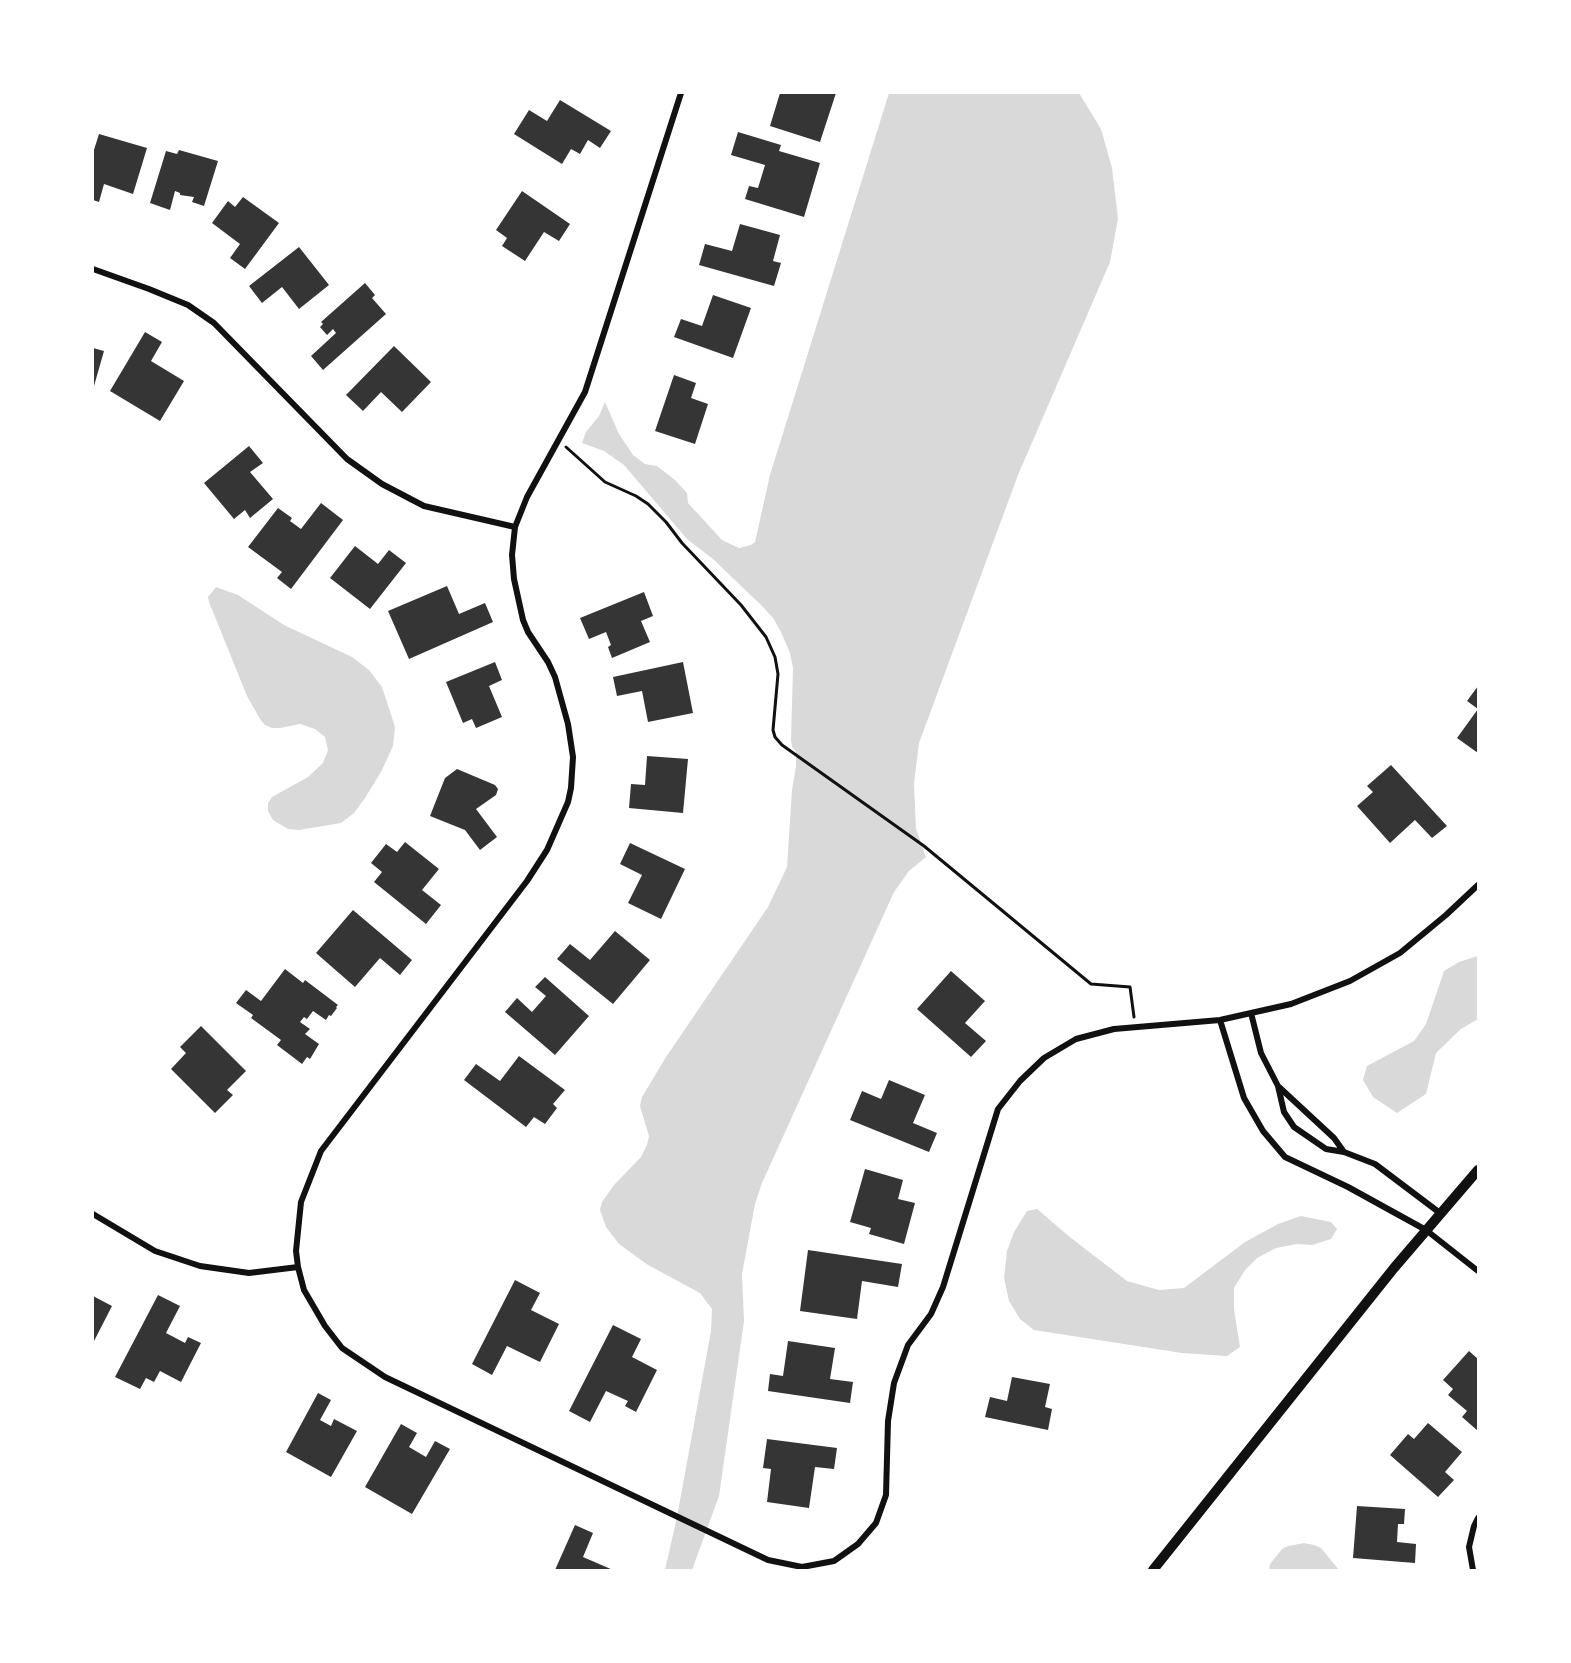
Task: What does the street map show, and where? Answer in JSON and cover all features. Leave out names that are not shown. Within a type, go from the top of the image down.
[{"type":"street","points":[[681,93],[585,392],[527,497],[515,527],[512,555],[514,579],[523,620],[555,677],[568,724],[573,756],[568,802],[547,850],[527,880],[321,1151],[301,1202],[296,1251],[304,1290],[325,1326],[342,1348],[385,1377],[768,1560],[802,1567],[834,1561],[858,1544],[876,1523],[886,1495],[888,1421],[894,1383],[908,1345],[931,1314],[943,1287],[998,1109],[1020,1081],[1044,1058],[1076,1039],[1114,1029],[1220,1020],[1291,1004],[1320,994],[1376,968],[1424,935],[1478,885]]},
{"type":"street","points":[[93,269],[188,305],[214,323],[347,459],[382,484],[424,506],[515,527]]},
{"type":"street","points":[[1251,1013],[1261,1053],[1278,1086],[1284,1112],[1294,1127],[1326,1149],[1344,1152],[1375,1164],[1440,1213]]},
{"type":"street","points":[[1220,1020],[1244,1098],[1263,1131],[1285,1157],[1426,1230],[1478,1271]]},
{"type":"street","points":[[1278,1086],[1334,1138],[1344,1152]]},
{"type":"street","points":[[1153,1570],[1426,1230],[1478,1170]]},
{"type":"street","points":[[93,1214],[155,1251],[200,1266],[249,1273],[298,1267]]},
{"type":"street","points":[[1473,1570],[1469,1547],[1473,1526],[1478,1518]]},
{"type":"path","points":[[559,441],[605,482],[648,504],[666,522],[681,543],[741,605],[766,637],[775,657],[778,674],[773,730],[775,737],[782,745],[924,846],[1091,984],[1130,987],[1135,1028]]},
{"type":"shaded area","points":[[889,93],[1079,93],[1101,129],[1112,168],[1118,219],[1110,262],[1018,475],[919,743],[914,784],[916,829],[926,857],[909,871],[894,892],[762,1183],[755,1204],[742,1274],[744,1321],[719,1496],[692,1570],[665,1570],[711,1331],[712,1309],[700,1293],[648,1265],[619,1244],[606,1227],[600,1210],[602,1202],[614,1185],[641,1157],[647,1145],[649,1136],[640,1106],[642,1097],[666,1057],[768,907],[787,867],[792,790],[796,766],[796,752],[791,740],[793,668],[790,653],[781,632],[773,618],[762,606],[713,559],[687,539],[624,465],[604,451],[582,443],[586,432],[599,416],[605,402],[619,434],[633,455],[645,464],[657,466],[675,480],[687,493],[688,503],[722,540],[739,548],[755,542],[770,475]]},
{"type":"shaded area","points":[[216,587],[238,595],[284,625],[352,657],[369,670],[382,687],[395,727],[393,746],[365,798],[354,813],[341,823],[299,830],[288,829],[273,820],[268,811],[268,803],[272,797],[308,777],[323,763],[328,750],[325,737],[315,729],[300,724],[272,728],[260,719],[247,696],[209,602],[208,597]]},
{"type":"shaded area","points":[[1478,956],[1478,1019],[1461,1029],[1436,1053],[1426,1094],[1397,1113],[1373,1097],[1363,1080],[1367,1066],[1414,1041],[1426,1024],[1444,971],[1459,962]]},
{"type":"shaded area","points":[[1037,1209],[1127,1281],[1159,1290],[1184,1288],[1245,1242],[1278,1224],[1301,1216],[1331,1222],[1337,1229],[1331,1239],[1312,1245],[1297,1244],[1276,1248],[1257,1258],[1245,1270],[1234,1288],[1234,1309],[1240,1347],[1227,1356],[1182,1353],[1034,1330],[1020,1319],[1009,1301],[1004,1278],[1007,1251],[1014,1232],[1027,1211]]},
{"type":"shaded area","points":[[1304,1543],[1321,1548],[1339,1570],[1269,1570],[1270,1564],[1282,1549]]},
{"type":"building","points":[[780,93],[836,93],[820,142],[770,126]]},
{"type":"building","points":[[560,100],[611,131],[600,148],[588,140],[580,154],[571,149],[562,164],[514,134],[529,110],[547,121]]},
{"type":"building","points":[[738,132],[781,145],[779,151],[820,163],[804,217],[745,199],[749,186],[758,188],[765,165],[731,155]]},
{"type":"building","points":[[99,134],[147,148],[133,194],[104,184],[99,202],[93,200],[93,153]]},
{"type":"building","points":[[179,150],[218,161],[204,206],[192,202],[194,197],[180,195],[175,191],[170,210],[150,203],[166,151],[177,154]]},
{"type":"building","points":[[522,191],[570,224],[559,241],[544,232],[525,261],[502,246],[507,238],[496,230]]},
{"type":"building","points":[[243,197],[279,223],[245,269],[230,258],[240,244],[212,223],[228,201],[235,207]]},
{"type":"building","points":[[740,224],[780,235],[773,261],[781,263],[774,286],[699,265],[705,244],[732,251]]},
{"type":"building","points":[[299,247],[329,285],[299,309],[282,287],[262,303],[249,286]]},
{"type":"building","points":[[365,283],[375,295],[372,298],[386,314],[323,370],[311,356],[336,333],[333,329],[327,335],[320,327],[323,324],[321,322]]},
{"type":"building","points":[[713,295],[751,308],[733,358],[674,337],[681,319],[702,326]]},
{"type":"building","points":[[145,332],[162,342],[151,361],[184,381],[160,421],[110,391]]},
{"type":"building","points":[[394,346],[431,382],[402,412],[381,392],[363,411],[346,395]]},
{"type":"building","points":[[93,348],[104,351],[94,386],[93,386]]},
{"type":"building","points":[[674,375],[696,383],[691,398],[708,404],[695,444],[655,431]]},
{"type":"building","points":[[249,446],[263,463],[250,472],[273,499],[250,518],[245,510],[234,519],[204,483]]},
{"type":"building","points":[[321,503],[343,520],[291,589],[277,578],[282,572],[248,547],[278,508],[292,518],[290,521],[301,529]]},
{"type":"building","points":[[355,546],[378,564],[389,550],[406,563],[370,609],[330,578]]},
{"type":"building","points":[[447,586],[459,614],[485,603],[493,622],[409,659],[388,611]]},
{"type":"building","points":[[644,592],[653,616],[641,621],[650,642],[612,658],[608,647],[611,645],[606,632],[589,639],[580,618]]},
{"type":"building","points":[[495,662],[502,680],[489,686],[502,717],[476,728],[472,719],[463,723],[446,682]]},
{"type":"building","points":[[683,662],[693,713],[648,722],[642,691],[617,696],[613,677]]},
{"type":"building","points":[[1478,686],[1478,709],[1467,701]]},
{"type":"building","points":[[1478,709],[1478,753],[1457,738]]},
{"type":"building","points":[[647,756],[688,759],[683,813],[629,808],[631,784],[645,785]]},
{"type":"building","points":[[1391,765],[1447,826],[1432,838],[1415,820],[1390,843],[1357,806],[1373,792],[1367,786]]},
{"type":"building","points":[[457,769],[495,785],[498,789],[496,795],[476,809],[497,837],[480,850],[465,830],[430,816],[445,778]]},
{"type":"building","points":[[405,842],[439,869],[422,890],[441,905],[426,924],[374,882],[382,872],[371,863],[386,844],[397,852]]},
{"type":"building","points":[[630,843],[685,869],[661,919],[628,903],[642,875],[620,864]]},
{"type":"building","points":[[353,910],[412,960],[400,975],[380,958],[355,987],[316,953]]},
{"type":"building","points":[[615,931],[650,960],[613,1004],[557,959],[570,944],[590,960]]},
{"type":"building","points":[[285,969],[303,983],[305,980],[338,1005],[326,1020],[313,1011],[307,1019],[304,1017],[300,1022],[310,1029],[305,1034],[319,1044],[310,1059],[307,1057],[302,1064],[277,1045],[281,1040],[251,1018],[253,1015],[236,1003],[246,990],[261,1001]]},
{"type":"building","points":[[951,971],[985,1001],[965,1023],[986,1041],[971,1057],[917,1009]]},
{"type":"building","points":[[545,977],[589,1016],[555,1055],[505,1012],[517,998],[532,1012],[546,996],[535,987]]},
{"type":"building","points":[[201,1026],[246,1071],[227,1090],[233,1095],[215,1113],[171,1069],[186,1053],[180,1047]]},
{"type":"building","points":[[519,1056],[565,1090],[553,1104],[557,1108],[545,1124],[534,1117],[526,1127],[464,1080],[476,1064],[500,1081]]},
{"type":"building","points":[[889,1080],[925,1095],[913,1123],[937,1133],[929,1152],[850,1120],[862,1091],[881,1099]]},
{"type":"building","points":[[865,1169],[903,1180],[898,1199],[915,1203],[904,1244],[869,1234],[871,1228],[850,1222]]},
{"type":"building","points":[[808,1250],[902,1264],[898,1287],[862,1281],[857,1319],[800,1311]]},
{"type":"building","points":[[515,1280],[540,1293],[531,1310],[559,1324],[540,1362],[507,1346],[492,1375],[472,1364]]},
{"type":"building","points":[[158,1295],[180,1306],[166,1333],[185,1343],[188,1337],[201,1343],[181,1382],[160,1371],[154,1382],[146,1378],[140,1389],[115,1377]]},
{"type":"building","points":[[93,1296],[112,1306],[93,1343]]},
{"type":"building","points":[[613,1325],[641,1339],[632,1357],[657,1370],[636,1412],[625,1406],[628,1401],[606,1391],[590,1422],[569,1411]]},
{"type":"building","points":[[788,1341],[835,1348],[830,1379],[853,1382],[850,1403],[768,1391],[770,1374],[783,1376]]},
{"type":"building","points":[[1469,1351],[1478,1359],[1478,1431],[1462,1417],[1467,1411],[1448,1395],[1453,1389],[1443,1380]]},
{"type":"building","points":[[1012,1377],[1050,1384],[1045,1407],[1052,1409],[1048,1430],[985,1417],[990,1397],[1007,1401]]},
{"type":"building","points":[[318,1393],[331,1400],[320,1420],[331,1426],[334,1419],[357,1431],[331,1477],[286,1452]]},
{"type":"building","points":[[1428,1423],[1462,1452],[1445,1472],[1454,1480],[1438,1497],[1390,1455],[1408,1434],[1414,1439]]},
{"type":"building","points":[[401,1424],[417,1433],[409,1447],[426,1457],[435,1441],[450,1449],[412,1514],[365,1487]]},
{"type":"building","points":[[767,1439],[837,1448],[834,1469],[815,1467],[809,1508],[767,1502],[771,1469],[763,1468]]},
{"type":"building","points":[[1357,1506],[1405,1509],[1404,1524],[1398,1524],[1397,1542],[1416,1544],[1415,1563],[1353,1558]]},
{"type":"building","points":[[575,1525],[593,1533],[583,1557],[613,1570],[555,1570]]}]
